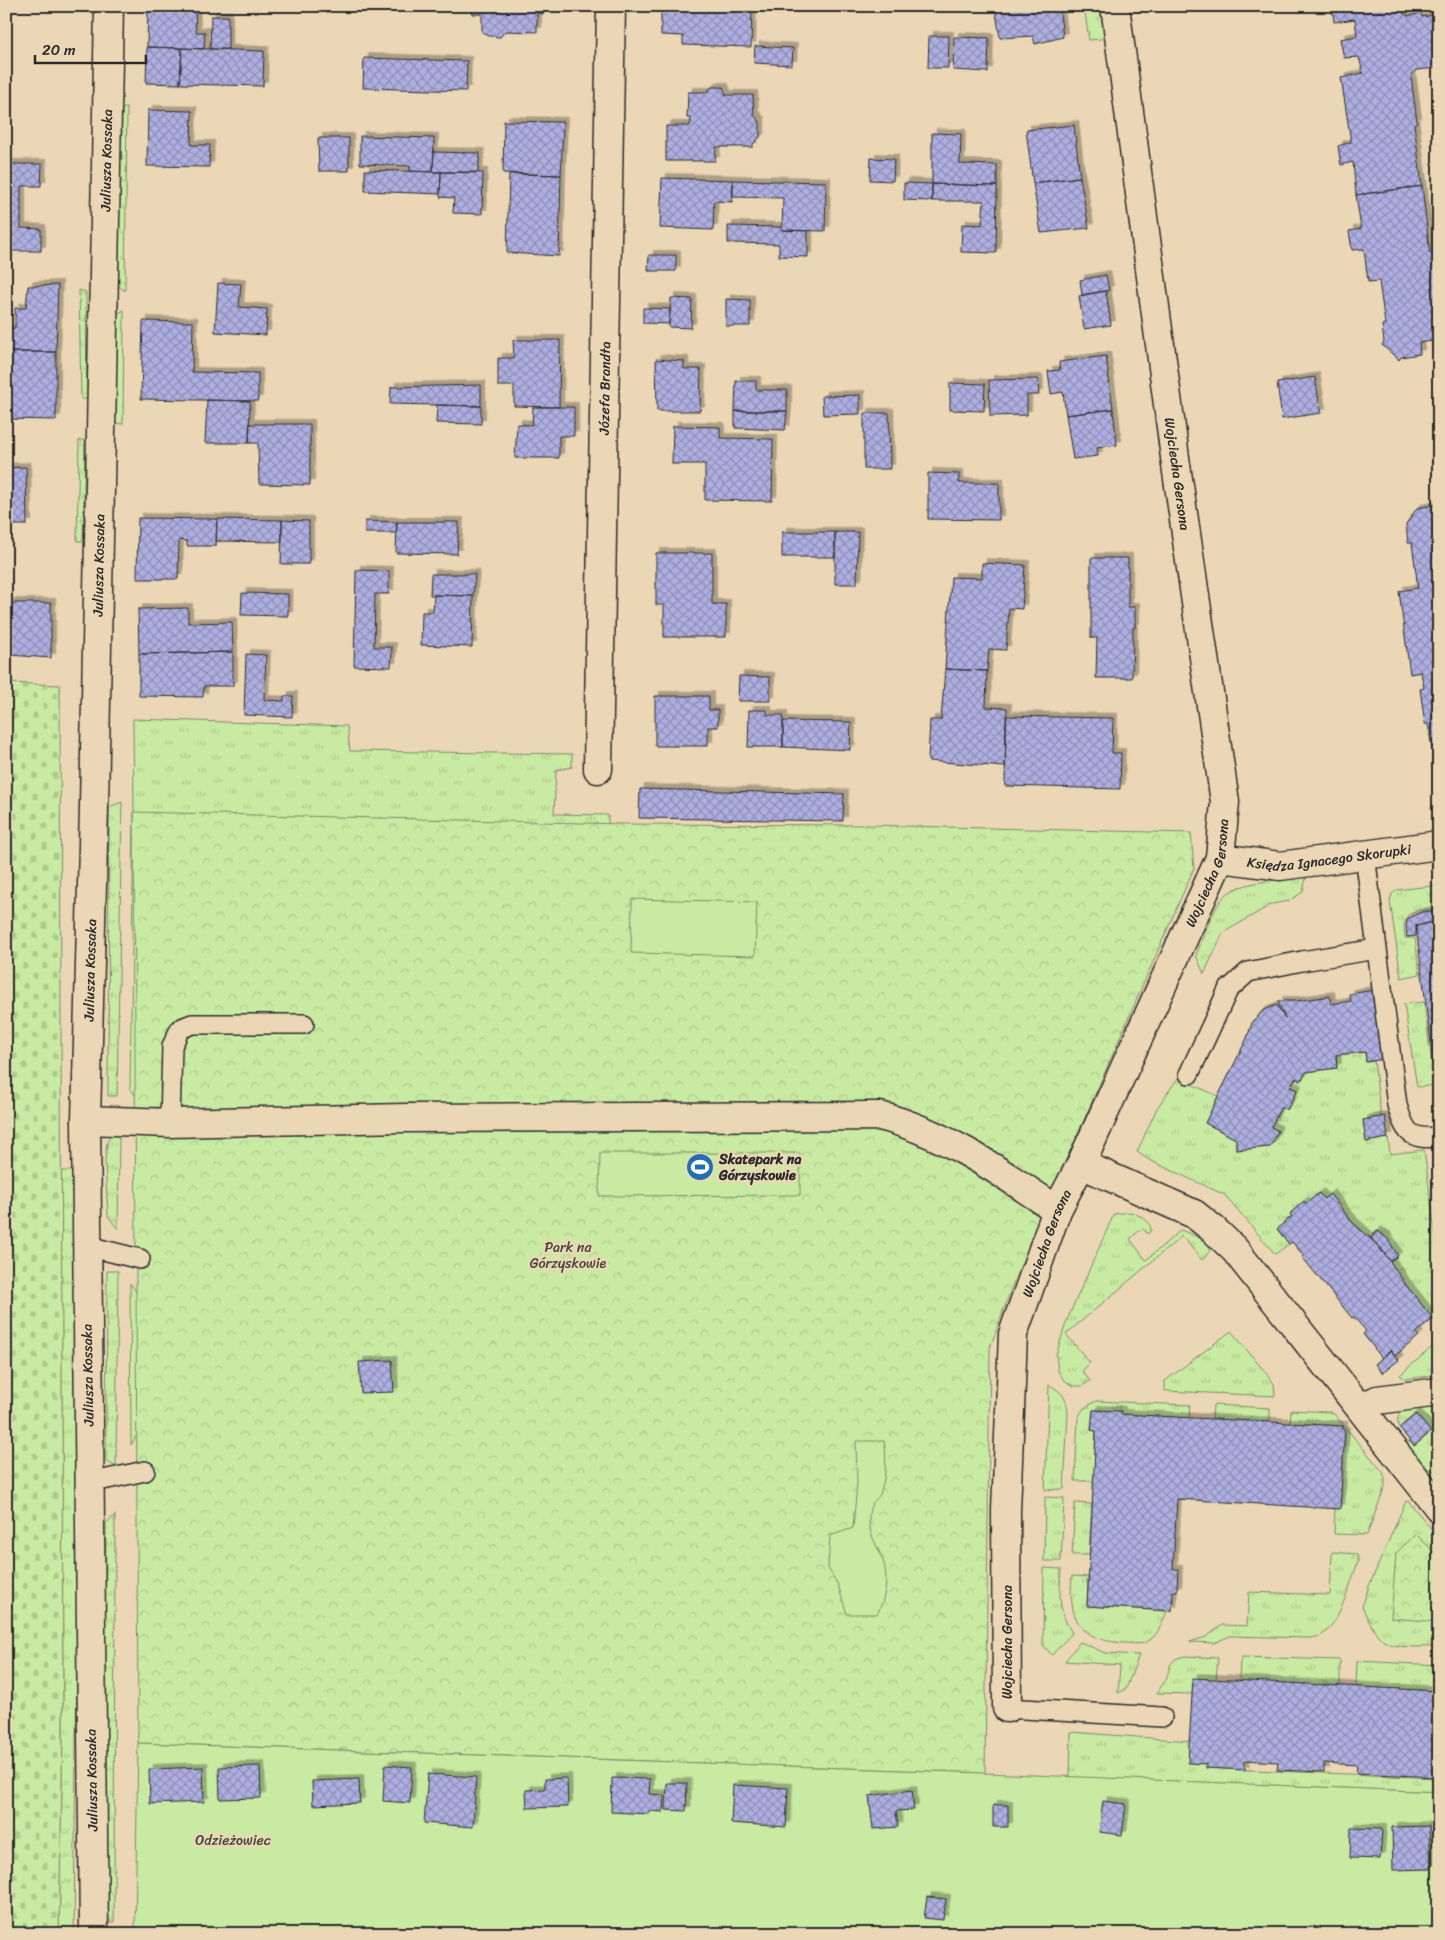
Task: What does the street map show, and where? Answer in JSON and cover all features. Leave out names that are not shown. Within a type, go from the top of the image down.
[{"type":"street","name":"Juliusza Kossaka","points":[[94,1934],[86,1120],[94,806],[109,6]]},
{"type":"street","name":"Józefa Brandta","points":[[598,769],[611,6]]},
{"type":"street","name":"Wojciecha Gersona","points":[[1007,1708],[1006,1511],[1013,1334],[1057,1210],[1081,1164],[1220,858],[1224,802],[1176,465],[1115,6]]},
{"type":"street","name":"Księdza Ignacego Skorupki","points":[[1220,858],[1280,866],[1439,845]]},
{"type":"street","points":[[86,1120],[170,1123],[472,1118],[880,1116],[895,1120],[964,1150],[1057,1210]]},
{"type":"street","points":[[1081,1164],[1194,1214],[1235,1250],[1439,1508]]},
{"type":"street","points":[[1361,1408],[1377,1400],[1439,1392]]},
{"type":"lane","points":[[1365,855],[1397,1105],[1403,1127],[1411,1133],[1425,1138],[1439,1137]]},
{"type":"lane","points":[[1189,1074],[1228,990],[1248,972],[1377,948]]},
{"type":"lane","points":[[170,1123],[172,1046],[180,1029],[192,1024],[304,1024]]},
{"type":"lane","points":[[87,1246],[140,1259]]},
{"type":"lane","points":[[89,1483],[145,1471]]},
{"type":"lane","points":[[1007,1708],[1162,1717]]},
{"type":"green space","points":[[1084,6],[1102,6],[1106,34],[1101,39],[1089,40]]},
{"type":"green space","points":[[127,108],[125,291],[115,283],[117,109]]},
{"type":"green space","points":[[79,290],[86,292],[87,399],[81,399]]},
{"type":"green space","points":[[124,310],[123,424],[113,423],[114,316]]},
{"type":"green space","points":[[79,440],[85,440],[83,541],[77,541]]},
{"type":"green space","points":[[6,683],[60,685],[63,1730],[59,1934],[6,1934]]},
{"type":"green space","points":[[133,719],[347,726],[350,751],[572,754],[572,767],[556,770],[554,814],[608,815],[608,823],[554,974],[138,1099],[130,1088],[134,812]]},
{"type":"green space","points":[[122,802],[117,1096],[108,1096],[109,807]]},
{"type":"green space","name":"Park na Górzyskowie","points":[[134,812],[623,824],[865,825],[1191,833],[1194,868],[1015,1278],[990,1348],[985,1773],[138,1743]]},
{"type":"green space","points":[[1306,877],[1303,892],[1289,901],[1272,904],[1223,933],[1204,974],[1196,955],[1211,919],[1222,899],[1238,888],[1249,884]]},
{"type":"green space","points":[[1439,885],[1439,912],[1418,910],[1408,915],[1404,925],[1405,938],[1415,938],[1420,974],[1401,978],[1390,901],[1392,894],[1397,890]]},
{"type":"green space","points":[[632,899],[757,902],[755,956],[631,953]]},
{"type":"green space","points":[[1424,1002],[1432,1065],[1439,1064],[1439,1085],[1417,1087],[1404,1004]]},
{"type":"green space","points":[[1365,1052],[1366,1062],[1374,1061],[1381,1117],[1363,1120],[1366,1141],[1388,1138],[1390,1154],[1424,1150],[1439,1261],[1439,1319],[1435,1322],[1390,1261],[1398,1256],[1387,1238],[1377,1231],[1371,1238],[1353,1223],[1330,1194],[1324,1199],[1319,1193],[1306,1204],[1304,1202],[1290,1213],[1292,1216],[1277,1229],[1289,1244],[1275,1254],[1225,1195],[1149,1160],[1137,1152],[1157,1108],[1178,1078],[1218,1096],[1205,1123],[1236,1139],[1236,1150],[1269,1147],[1278,1131],[1271,1127],[1281,1107],[1288,1109],[1297,1090],[1290,1087],[1295,1078],[1301,1081],[1306,1072],[1337,1068],[1336,1055]]},
{"type":"green space","points":[[119,1133],[118,1229],[108,1216],[105,1161],[107,1142],[111,1136]]},
{"type":"green space","name":"Skatepark na Górzyskowie","points":[[600,1153],[800,1153],[800,1195],[599,1196]]},
{"type":"green space","points":[[61,1171],[78,1171],[78,1555],[74,1934],[59,1934],[63,1730]]},
{"type":"green space","points":[[1131,1212],[1144,1218],[1150,1226],[1151,1230],[1148,1234],[1142,1228],[1130,1239],[1146,1260],[1181,1230],[1205,1240],[1210,1245],[1210,1251],[1202,1260],[1182,1236],[1066,1334],[1090,1363],[1082,1371],[1090,1381],[1082,1386],[1074,1386],[1064,1380],[1058,1371],[1056,1355],[1067,1320],[1114,1214]]},
{"type":"green space","points":[[107,1271],[118,1271],[116,1467],[106,1461]]},
{"type":"green space","points":[[130,1283],[141,1299],[141,1428],[131,1445]]},
{"type":"green space","points":[[1231,1331],[1271,1379],[1274,1384],[1275,1396],[1165,1391],[1165,1381]]},
{"type":"green space","points":[[1439,1341],[1439,1375],[1405,1379],[1400,1375]]},
{"type":"green space","points":[[1049,1385],[1063,1396],[1068,1413],[1064,1489],[1045,1490]]},
{"type":"green space","points":[[1096,1401],[1190,1405],[1189,1418],[1121,1414],[1121,1411],[1093,1410],[1091,1430],[1096,1431],[1094,1481],[1075,1481],[1078,1417],[1084,1408]]},
{"type":"green space","points":[[1439,1404],[1439,1483],[1407,1444],[1409,1441],[1414,1446],[1431,1432],[1416,1415],[1399,1428],[1398,1421],[1402,1410]]},
{"type":"green space","points":[[1213,1405],[1270,1408],[1270,1422],[1212,1419]]},
{"type":"green space","points":[[1291,1410],[1330,1412],[1334,1414],[1383,1472],[1385,1486],[1367,1535],[1334,1534],[1335,1508],[1340,1508],[1345,1431],[1343,1426],[1290,1423]]},
{"type":"green space","points":[[856,1441],[884,1441],[886,1453],[883,1485],[880,1495],[870,1507],[869,1512],[869,1523],[873,1539],[886,1574],[885,1590],[877,1614],[847,1614],[838,1585],[828,1568],[830,1536],[853,1528],[857,1484]]},
{"type":"green space","points":[[1045,1497],[1064,1498],[1061,1561],[1044,1561]]},
{"type":"green space","points":[[1406,1501],[1409,1502],[1439,1538],[1439,1647],[1405,1647],[1387,1643],[1375,1632],[1362,1607],[1369,1586]]},
{"type":"green space","points":[[1075,1503],[1092,1504],[1089,1555],[1072,1555]]},
{"type":"green space","points":[[115,1515],[114,1923],[103,1915],[106,1523]]},
{"type":"green space","points":[[1416,1534],[1439,1557],[1439,1622],[1391,1618],[1396,1553]]},
{"type":"green space","points":[[1332,1552],[1356,1554],[1358,1562],[1348,1592],[1333,1624],[1320,1636],[1309,1638],[1230,1636],[1214,1643],[1190,1642],[1206,1637],[1222,1625],[1247,1626],[1249,1592],[1330,1595]]},
{"type":"green space","points":[[1044,1568],[1061,1569],[1060,1602],[1072,1633],[1052,1655],[1043,1645]]},
{"type":"green space","points":[[1072,1576],[1088,1577],[1087,1606],[1167,1611],[1158,1630],[1150,1640],[1137,1644],[1108,1641],[1086,1632],[1079,1624],[1072,1604]]},
{"type":"green space","points":[[1080,1642],[1105,1653],[1139,1655],[1126,1689],[1118,1693],[1120,1665],[1065,1661]]},
{"type":"green space","points":[[1185,1656],[1218,1658],[1216,1679],[1193,1694],[1157,1693],[1165,1681],[1171,1663]]},
{"type":"green space","points":[[1242,1657],[1340,1660],[1340,1686],[1239,1681]]},
{"type":"green space","points":[[1357,1661],[1439,1665],[1439,1691],[1356,1687]]},
{"type":"green space","points":[[1071,1732],[1190,1741],[1206,1764],[1206,1768],[1439,1778],[1439,1792],[1070,1777]]},
{"type":"green space","name":"Odzieżowiec","points":[[138,1743],[985,1773],[1439,1792],[1439,1934],[135,1934]]},
{"type":"building","points":[[148,6],[195,6],[196,32],[205,32],[204,49],[147,47]]},
{"type":"building","points":[[472,6],[544,6],[543,14],[537,13],[537,32],[505,31],[500,37],[489,36],[482,32],[482,14],[472,14]]},
{"type":"building","points":[[661,6],[752,6],[751,47],[683,45],[683,36],[661,35]]},
{"type":"building","points":[[995,6],[1059,6],[1063,37],[1035,44],[1033,36],[1000,38]]},
{"type":"building","points":[[1332,6],[1400,6],[1401,11],[1408,16],[1421,13],[1422,17],[1439,14],[1439,68],[1416,70],[1411,76],[1417,122],[1414,124],[1422,186],[1356,195],[1353,162],[1341,165],[1338,146],[1351,142],[1341,78],[1363,73],[1359,57],[1344,58],[1340,39],[1357,36],[1355,19],[1334,22]]},
{"type":"building","points":[[211,16],[228,16],[228,49],[210,49]]},
{"type":"building","points":[[929,36],[949,36],[948,68],[928,68]]},
{"type":"building","points":[[954,37],[989,38],[988,72],[953,70]]},
{"type":"building","points":[[755,46],[793,48],[792,65],[754,63]]},
{"type":"building","points":[[147,47],[182,48],[180,84],[146,83]]},
{"type":"building","points":[[182,48],[264,51],[263,86],[180,84]]},
{"type":"building","points":[[364,58],[467,61],[466,91],[363,88]]},
{"type":"building","points":[[712,87],[723,87],[726,95],[753,95],[754,115],[760,122],[760,137],[753,144],[753,147],[716,147],[715,161],[666,161],[666,126],[690,126],[691,118],[687,118],[688,92],[708,92]]},
{"type":"building","points":[[148,110],[192,111],[191,145],[210,145],[209,167],[147,166]]},
{"type":"building","points":[[504,121],[563,122],[561,175],[503,173]]},
{"type":"building","points":[[1074,125],[1080,177],[1033,183],[1026,130]]},
{"type":"building","points":[[932,133],[961,134],[960,164],[997,165],[997,186],[932,184]]},
{"type":"building","points":[[360,136],[434,138],[433,172],[410,171],[410,166],[360,164]]},
{"type":"building","points":[[318,138],[349,138],[349,171],[319,171]]},
{"type":"building","points":[[434,152],[480,153],[478,172],[433,172]]},
{"type":"building","points":[[871,158],[894,159],[893,181],[870,180]]},
{"type":"building","points":[[6,164],[42,164],[41,186],[21,186],[21,228],[41,229],[41,251],[6,251]]},
{"type":"building","points":[[365,170],[441,172],[440,194],[365,191]]},
{"type":"building","points":[[441,172],[483,173],[482,214],[453,213],[454,198],[440,197]]},
{"type":"building","points":[[509,174],[561,175],[559,256],[507,253]]},
{"type":"building","points":[[1080,177],[1089,228],[1041,233],[1033,183]]},
{"type":"building","points":[[662,178],[733,180],[732,202],[714,201],[713,230],[660,228]]},
{"type":"building","points":[[733,180],[826,182],[825,231],[782,230],[783,198],[733,197]]},
{"type":"building","points":[[904,183],[932,184],[932,201],[904,200]]},
{"type":"building","points":[[932,184],[997,186],[996,253],[961,252],[962,224],[982,225],[984,201],[932,201]]},
{"type":"building","points":[[1422,186],[1430,254],[1434,253],[1439,283],[1439,340],[1419,343],[1420,354],[1401,357],[1399,360],[1382,345],[1384,342],[1382,325],[1385,324],[1379,281],[1368,282],[1364,249],[1352,250],[1349,231],[1361,229],[1356,195]]},
{"type":"building","points":[[728,226],[781,227],[782,230],[808,231],[808,257],[779,256],[779,244],[728,243]]},
{"type":"building","points":[[649,255],[676,255],[676,271],[648,271]]},
{"type":"building","points":[[1106,275],[1109,290],[1082,295],[1080,280]]},
{"type":"building","points":[[218,283],[241,284],[239,307],[267,309],[266,335],[215,332]]},
{"type":"building","points":[[58,285],[56,352],[6,352],[6,330],[15,328],[15,308],[26,308],[28,286]]},
{"type":"building","points":[[1106,291],[1111,325],[1084,329],[1079,296]]},
{"type":"building","points":[[671,298],[692,299],[691,328],[669,327]]},
{"type":"building","points":[[726,299],[750,300],[750,326],[726,326]]},
{"type":"building","points":[[643,308],[670,309],[669,324],[643,323]]},
{"type":"building","points":[[143,321],[193,322],[192,372],[258,373],[258,401],[141,399]]},
{"type":"building","points":[[513,340],[560,340],[559,407],[514,406],[514,386],[498,386],[498,358],[514,358]]},
{"type":"building","points":[[6,352],[56,352],[56,420],[6,419]]},
{"type":"building","points":[[1106,356],[1113,409],[1066,415],[1063,392],[1051,394],[1048,371],[1060,370],[1059,362]]},
{"type":"building","points":[[656,359],[684,361],[684,369],[701,369],[700,411],[657,411]]},
{"type":"building","points":[[1315,377],[1321,413],[1282,419],[1277,383]]},
{"type":"building","points":[[1038,379],[1039,395],[1027,395],[1027,415],[990,416],[989,380]]},
{"type":"building","points":[[736,381],[756,381],[756,390],[787,390],[787,411],[735,411]]},
{"type":"building","points":[[950,383],[985,384],[984,411],[950,410]]},
{"type":"building","points":[[481,385],[481,406],[390,404],[391,387]]},
{"type":"building","points":[[860,395],[860,414],[823,415],[822,396]]},
{"type":"building","points":[[207,400],[250,401],[249,443],[205,443]]},
{"type":"building","points":[[437,405],[481,406],[481,424],[436,423]]},
{"type":"building","points":[[533,407],[574,407],[574,436],[559,436],[559,458],[515,458],[517,424],[532,425]]},
{"type":"building","points":[[1113,409],[1117,445],[1097,448],[1098,456],[1073,459],[1066,415]]},
{"type":"building","points":[[735,411],[787,411],[785,430],[735,428]]},
{"type":"building","points":[[864,413],[889,413],[890,469],[864,469]]},
{"type":"building","points":[[250,424],[310,424],[310,485],[259,484],[258,443],[249,443]]},
{"type":"building","points":[[673,426],[720,427],[720,438],[773,439],[772,501],[705,500],[705,464],[672,464]]},
{"type":"building","points":[[26,467],[27,525],[6,525],[6,468]]},
{"type":"building","points":[[928,473],[959,474],[959,483],[999,483],[999,520],[928,519]]},
{"type":"building","points":[[1439,504],[1439,760],[1433,755],[1428,724],[1425,724],[1420,689],[1424,688],[1421,672],[1410,674],[1399,591],[1418,588],[1412,543],[1408,543],[1406,524],[1417,508]]},
{"type":"building","points":[[138,518],[217,519],[216,546],[187,546],[187,541],[179,540],[178,579],[137,579]]},
{"type":"building","points":[[217,519],[282,520],[282,542],[216,541]]},
{"type":"building","points":[[282,520],[309,521],[309,564],[281,564]]},
{"type":"building","points":[[365,521],[397,522],[396,533],[365,533]]},
{"type":"building","points":[[397,522],[459,522],[457,554],[396,553]]},
{"type":"building","points":[[782,532],[835,532],[835,557],[782,557]]},
{"type":"building","points":[[835,532],[858,532],[857,584],[835,584]]},
{"type":"building","points":[[656,553],[712,553],[712,604],[726,604],[726,637],[664,637],[664,605],[656,605]]},
{"type":"building","points":[[1091,558],[1128,558],[1128,607],[1135,607],[1132,678],[1096,678],[1097,638],[1091,638]]},
{"type":"building","points":[[982,563],[1025,565],[1022,609],[1009,608],[1006,650],[989,649],[987,671],[945,669],[951,577],[982,578]]},
{"type":"building","points":[[356,570],[389,571],[389,594],[375,594],[374,647],[392,647],[391,667],[354,666]]},
{"type":"building","points":[[431,574],[475,574],[473,596],[430,595]]},
{"type":"building","points":[[242,593],[288,594],[288,616],[241,615]]},
{"type":"building","points":[[434,595],[473,596],[472,647],[421,645],[422,612],[433,612]]},
{"type":"building","points":[[9,603],[51,603],[51,658],[9,655]]},
{"type":"building","points":[[188,608],[188,623],[232,622],[233,652],[139,654],[138,609]]},
{"type":"building","points":[[233,652],[233,686],[204,686],[203,697],[139,696],[139,654]]},
{"type":"building","points":[[246,654],[266,655],[264,700],[284,701],[284,696],[293,696],[292,717],[244,715]]},
{"type":"building","points":[[945,669],[987,671],[986,707],[1007,708],[1005,767],[928,761],[930,720],[941,720]]},
{"type":"building","points":[[739,676],[770,677],[770,701],[738,701]]},
{"type":"building","points":[[655,696],[709,696],[709,710],[718,710],[718,727],[708,727],[708,746],[655,746]]},
{"type":"building","points":[[749,710],[767,710],[767,715],[783,715],[783,747],[748,747]]},
{"type":"building","points":[[1006,716],[1113,718],[1112,753],[1121,753],[1120,789],[1005,786]]},
{"type":"building","points":[[783,721],[851,722],[850,750],[783,747]]},
{"type":"building","points":[[640,789],[844,794],[843,821],[639,818]]},
{"type":"building","points":[[1433,911],[1434,922],[1416,926],[1416,936],[1407,937],[1406,925],[1408,918],[1422,912]]},
{"type":"building","points":[[1439,922],[1439,1051],[1432,1052],[1416,926]]},
{"type":"building","points":[[1381,989],[1390,1058],[1366,1062],[1365,1052],[1336,1055],[1337,1068],[1306,1072],[1301,1081],[1295,1078],[1290,1087],[1297,1090],[1287,1110],[1281,1107],[1271,1127],[1278,1131],[1270,1147],[1236,1150],[1236,1139],[1205,1123],[1247,1038],[1253,1020],[1256,1020],[1261,1012],[1277,1005],[1285,1019],[1278,1001],[1296,1001],[1330,996],[1331,1004],[1351,1001],[1349,994]]},
{"type":"building","points":[[1439,1051],[1439,1062],[1433,1063],[1432,1052]]},
{"type":"building","points":[[1385,1116],[1388,1138],[1366,1142],[1363,1120]]},
{"type":"building","points":[[1319,1193],[1324,1199],[1330,1194],[1353,1223],[1381,1248],[1406,1285],[1433,1319],[1416,1333],[1419,1336],[1395,1356],[1391,1350],[1382,1358],[1363,1334],[1366,1331],[1354,1317],[1352,1318],[1292,1242],[1289,1244],[1277,1229],[1292,1216],[1290,1214],[1304,1201],[1306,1204]]},
{"type":"building","points":[[1377,1231],[1387,1238],[1398,1256],[1390,1261],[1371,1238]]},
{"type":"building","points":[[1391,1350],[1399,1360],[1382,1373],[1375,1364]]},
{"type":"building","points":[[392,1360],[394,1392],[361,1393],[359,1362]]},
{"type":"building","points":[[1093,1410],[1121,1411],[1121,1414],[1343,1426],[1345,1431],[1340,1509],[1177,1499],[1173,1569],[1178,1569],[1177,1591],[1173,1591],[1172,1611],[1087,1606],[1096,1431],[1091,1430]]},
{"type":"building","points":[[1416,1414],[1431,1432],[1414,1446],[1399,1428]]},
{"type":"building","points":[[1193,1678],[1439,1691],[1439,1768],[1436,1768],[1436,1777],[1356,1773],[1357,1765],[1324,1763],[1324,1772],[1277,1770],[1278,1762],[1245,1760],[1245,1770],[1206,1768],[1206,1764],[1188,1763]]},
{"type":"building","points":[[385,1765],[412,1767],[410,1803],[383,1801]]},
{"type":"building","points":[[260,1766],[261,1798],[220,1799],[219,1767]]},
{"type":"building","points":[[203,1767],[204,1802],[150,1804],[149,1769]]},
{"type":"building","points":[[428,1774],[476,1777],[473,1827],[424,1823]]},
{"type":"building","points":[[567,1778],[568,1807],[527,1808],[526,1790],[545,1789],[545,1779]]},
{"type":"building","points":[[612,1778],[650,1779],[649,1794],[664,1795],[663,1812],[649,1811],[649,1814],[611,1812]]},
{"type":"building","points":[[359,1779],[360,1803],[313,1805],[312,1781]]},
{"type":"building","points":[[667,1783],[687,1783],[686,1811],[666,1810]]},
{"type":"building","points":[[733,1785],[788,1788],[786,1827],[731,1823]]},
{"type":"building","points":[[912,1790],[914,1810],[896,1811],[898,1827],[873,1829],[869,1796]]},
{"type":"building","points":[[1103,1801],[1126,1804],[1122,1835],[1099,1832]]},
{"type":"building","points":[[993,1805],[1008,1805],[1008,1827],[993,1827]]},
{"type":"building","points":[[1429,1826],[1431,1869],[1393,1870],[1392,1827]]},
{"type":"building","points":[[1351,1828],[1382,1829],[1380,1859],[1350,1858]]},
{"type":"building","points":[[927,1897],[946,1899],[943,1920],[924,1918]]},
{"type":"place","name":"Skatepark na Górzyskowie","points":[[700,1167]]}]
